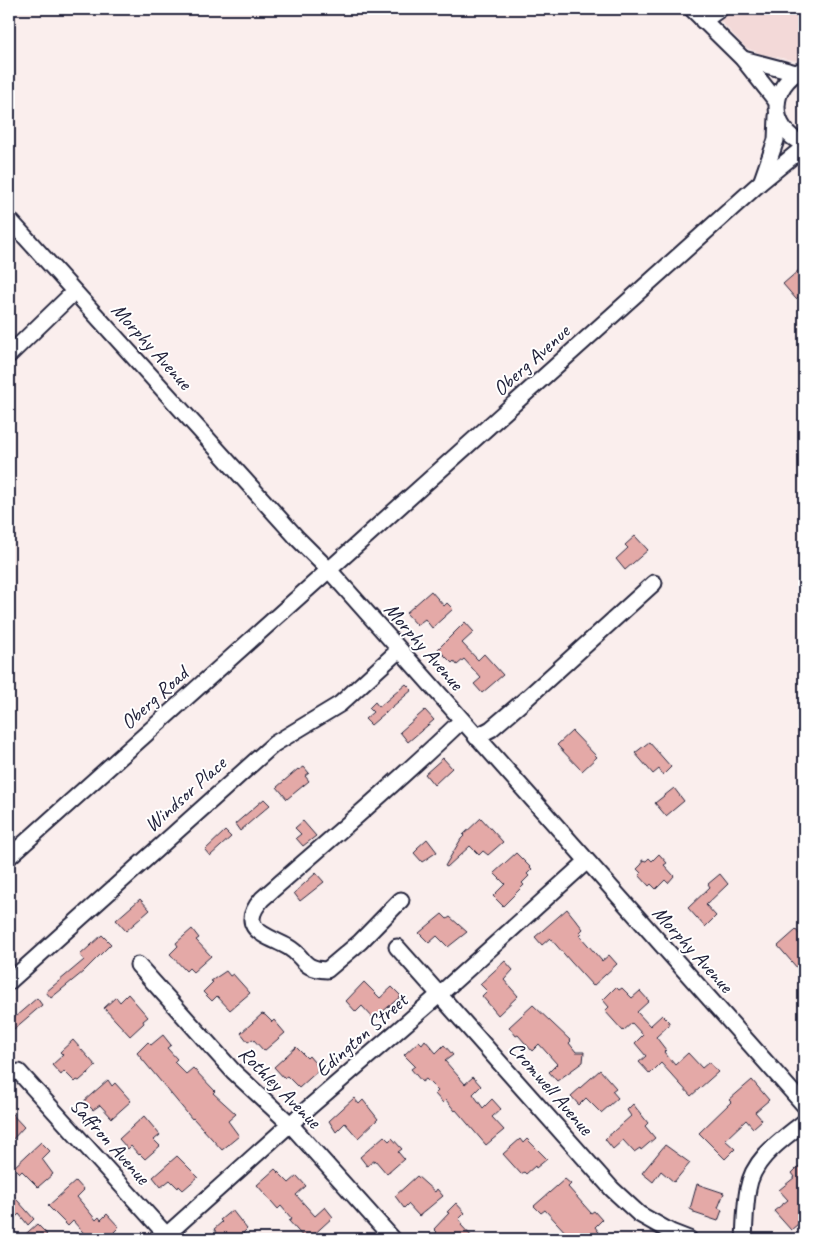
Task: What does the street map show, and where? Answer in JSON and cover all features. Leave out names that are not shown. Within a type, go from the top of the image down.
[{"type":"street","points":[[692,9],[743,59],[777,108],[781,125],[796,141],[804,145]]},
{"type":"street","points":[[703,21],[720,9]]},
{"type":"street","points":[[743,59],[800,71]]},
{"type":"street","points":[[777,108],[780,90],[787,80],[800,71]]},
{"type":"street","name":"Oberg Avenue","points":[[761,182],[776,140],[777,108]]},
{"type":"street","name":"Oberg Avenue","points":[[329,570],[804,145]]},
{"type":"street","name":"Morphy Avenue","points":[[9,220],[298,539],[329,570],[586,862],[804,1105]]},
{"type":"street","points":[[9,355],[74,292]]},
{"type":"street","name":"Oberg Road","points":[[9,857],[329,570]]},
{"type":"street","points":[[476,737],[491,729],[526,699],[654,583]]},
{"type":"street","name":"Windsor Place","points":[[9,982],[274,744],[340,704],[398,650]]},
{"type":"street","points":[[401,900],[360,942],[327,970],[316,970],[304,963],[288,947],[266,938],[256,929],[251,918],[253,910],[262,900],[334,835],[372,805],[462,720]]},
{"type":"street","name":"Edington Street","points":[[166,1238],[290,1124],[440,994],[586,862]]},
{"type":"street","name":"Cromwell Avenue","points":[[397,947],[612,1189],[639,1214],[671,1232],[689,1239]]},
{"type":"street","name":"Rothley Avenue","points":[[138,965],[233,1072],[290,1124],[393,1239]]},
{"type":"street","name":"Saffron Avenue","points":[[20,1072],[166,1238]]},
{"type":"street","points":[[744,1239],[748,1188],[753,1173],[762,1158],[804,1122]]},
{"type":"shaded area","points":[[709,9],[804,9],[804,58],[796,61],[762,54],[746,48]]},
{"type":"building","points":[[799,270],[804,276],[804,303],[798,297],[796,299],[783,284]]},
{"type":"building","points":[[635,536],[648,550],[625,570],[616,559],[628,548],[625,545]]},
{"type":"building","points":[[431,591],[444,606],[447,603],[453,609],[432,628],[425,619],[417,625],[406,613]]},
{"type":"building","points":[[465,622],[474,632],[462,643],[478,660],[484,654],[503,675],[482,693],[474,684],[481,678],[464,659],[457,665],[454,661],[452,663],[438,649]]},
{"type":"building","points":[[406,684],[412,690],[371,725],[365,719],[373,712],[369,708],[375,702],[379,707]]},
{"type":"building","points":[[425,710],[434,720],[408,742],[400,732]]},
{"type":"building","points":[[572,731],[597,757],[582,771],[557,745]]},
{"type":"building","points":[[649,742],[671,767],[663,775],[659,769],[653,774],[635,753]]},
{"type":"building","points":[[443,758],[452,768],[434,785],[425,774]]},
{"type":"building","points":[[304,767],[309,773],[305,776],[309,781],[287,799],[277,787],[298,769]]},
{"type":"building","points":[[674,788],[684,801],[666,816],[655,803]]},
{"type":"building","points":[[264,799],[270,805],[240,831],[235,824]]},
{"type":"building","points":[[481,818],[503,842],[488,855],[483,851],[479,855],[470,846],[447,867],[445,866],[463,835]]},
{"type":"building","points":[[303,821],[316,836],[303,846],[296,838],[301,834],[295,828]]},
{"type":"building","points":[[225,831],[231,837],[210,856],[205,850]]},
{"type":"building","points":[[427,839],[437,852],[422,862],[414,853]]},
{"type":"building","points":[[516,853],[532,869],[527,874],[529,876],[522,883],[524,885],[503,906],[493,896],[505,884],[494,873]]},
{"type":"building","points":[[659,854],[667,863],[664,865],[674,876],[668,883],[665,880],[656,889],[651,884],[649,886],[639,875],[641,873],[637,869],[642,864],[642,860],[646,861],[649,858],[652,861]]},
{"type":"building","points":[[316,873],[324,882],[300,901],[294,893]]},
{"type":"building","points":[[720,874],[728,884],[706,905],[716,916],[705,927],[688,908],[710,887],[708,884]]},
{"type":"building","points":[[140,899],[150,910],[126,931],[116,920]]},
{"type":"building","points":[[567,909],[583,929],[580,932],[582,934],[580,936],[602,961],[609,955],[617,964],[593,986],[550,938],[542,945],[535,937]]},
{"type":"building","points":[[442,914],[447,919],[450,917],[467,932],[448,947],[437,936],[429,943],[419,933]]},
{"type":"building","points":[[192,929],[199,938],[196,940],[211,956],[193,972],[189,968],[186,971],[170,954],[178,946],[176,943]]},
{"type":"building","points":[[796,930],[804,940],[804,964],[798,969],[778,946]]},
{"type":"building","points":[[102,935],[111,944],[83,972],[51,998],[46,992],[84,960],[80,955]]},
{"type":"building","points":[[505,961],[513,970],[504,980],[518,996],[498,1015],[482,996],[487,991],[480,984]]},
{"type":"building","points":[[226,971],[230,976],[233,974],[250,993],[230,1010],[217,996],[212,1001],[203,992],[213,982],[211,981]]},
{"type":"building","points":[[364,982],[380,998],[392,987],[401,996],[374,1019],[362,1006],[356,1012],[346,1001]]},
{"type":"building","points":[[616,987],[619,990],[622,988],[632,998],[640,991],[649,1001],[637,1012],[650,1026],[662,1015],[669,1022],[669,1025],[656,1037],[666,1050],[664,1052],[675,1065],[688,1053],[702,1068],[709,1062],[718,1072],[691,1096],[661,1063],[650,1074],[639,1062],[646,1056],[635,1043],[643,1035],[632,1023],[623,1031],[605,1011],[609,1007],[603,1000]]},
{"type":"building","points":[[128,994],[148,1017],[130,1036],[104,1008],[116,997],[120,1002]]},
{"type":"building","points":[[37,998],[42,1005],[14,1029],[9,1022]]},
{"type":"building","points":[[533,1005],[571,1041],[569,1043],[576,1052],[584,1052],[583,1062],[557,1081],[549,1072],[557,1064],[539,1044],[532,1051],[509,1027]]},
{"type":"building","points":[[262,1014],[272,1022],[274,1020],[285,1033],[264,1051],[253,1039],[248,1042],[241,1033]]},
{"type":"building","points":[[163,1035],[171,1045],[167,1048],[177,1059],[174,1062],[186,1074],[193,1068],[215,1091],[213,1093],[236,1114],[228,1121],[239,1136],[222,1150],[192,1119],[137,1053],[148,1042],[151,1045]]},
{"type":"building","points":[[73,1040],[96,1066],[79,1081],[75,1082],[64,1071],[61,1075],[52,1065],[63,1055],[60,1052]]},
{"type":"building","points":[[425,1040],[436,1053],[444,1045],[453,1055],[445,1061],[465,1084],[473,1077],[481,1086],[473,1094],[483,1108],[492,1099],[501,1109],[492,1117],[504,1130],[486,1145],[446,1100],[443,1103],[435,1094],[438,1091],[426,1079],[422,1082],[411,1069],[415,1066],[404,1055],[419,1041],[422,1044]]},
{"type":"building","points":[[296,1047],[307,1058],[309,1056],[320,1069],[299,1088],[287,1076],[284,1078],[274,1067]]},
{"type":"building","points":[[600,1070],[616,1088],[612,1091],[618,1098],[601,1113],[586,1098],[579,1105],[571,1096]]},
{"type":"building","points":[[108,1080],[112,1086],[115,1083],[131,1101],[112,1118],[100,1105],[93,1110],[84,1101]]},
{"type":"building","points":[[752,1080],[769,1100],[755,1112],[762,1120],[753,1128],[746,1120],[725,1140],[735,1149],[725,1159],[699,1133],[731,1102],[729,1100]]},
{"type":"building","points":[[354,1098],[359,1104],[363,1100],[378,1119],[358,1138],[345,1123],[336,1132],[329,1121]]},
{"type":"building","points":[[633,1104],[648,1123],[645,1126],[655,1138],[641,1150],[640,1148],[634,1152],[623,1140],[613,1149],[605,1139],[631,1116],[627,1110]]},
{"type":"building","points":[[9,1111],[24,1127],[12,1140],[9,1135]]},
{"type":"building","points":[[144,1116],[160,1135],[154,1140],[160,1146],[145,1159],[131,1146],[128,1149],[119,1139]]},
{"type":"building","points":[[384,1136],[389,1141],[392,1138],[402,1149],[398,1152],[404,1159],[387,1174],[375,1160],[367,1166],[360,1157]]},
{"type":"building","points":[[520,1139],[523,1143],[527,1139],[547,1159],[526,1174],[524,1172],[521,1174],[503,1154]]},
{"type":"building","points":[[41,1142],[50,1151],[42,1159],[53,1174],[38,1187],[22,1171],[20,1173],[14,1167]]},
{"type":"building","points":[[665,1145],[690,1163],[674,1182],[661,1171],[653,1182],[642,1173]]},
{"type":"building","points":[[177,1156],[198,1177],[183,1190],[170,1180],[161,1187],[153,1177]]},
{"type":"building","points":[[804,1161],[804,1219],[791,1230],[774,1211],[788,1200],[779,1190],[795,1177],[792,1173]]},
{"type":"building","points":[[275,1169],[289,1183],[297,1176],[306,1186],[296,1195],[315,1216],[325,1207],[333,1217],[309,1239],[305,1239],[289,1221],[292,1219],[281,1206],[278,1209],[257,1185]]},
{"type":"building","points":[[417,1176],[435,1192],[437,1189],[443,1196],[419,1216],[408,1204],[404,1208],[395,1196]]},
{"type":"building","points":[[565,1179],[571,1184],[568,1187],[591,1213],[594,1211],[602,1220],[595,1227],[604,1239],[563,1239],[568,1235],[545,1210],[541,1213],[534,1206]]},
{"type":"building","points":[[76,1181],[84,1190],[77,1197],[96,1220],[99,1217],[101,1220],[107,1214],[119,1227],[114,1232],[116,1235],[112,1239],[89,1239],[73,1221],[68,1226],[48,1206]]},
{"type":"building","points":[[697,1184],[724,1193],[718,1208],[722,1210],[718,1221],[694,1213],[690,1209]]},
{"type":"building","points":[[9,1191],[34,1219],[28,1225],[19,1214],[9,1224]]},
{"type":"building","points":[[456,1203],[465,1213],[459,1219],[462,1223],[461,1225],[474,1239],[430,1239],[437,1232],[434,1229]]},
{"type":"building","points":[[232,1210],[247,1229],[243,1233],[250,1239],[222,1239],[214,1229],[222,1222],[220,1220]]},
{"type":"building","points":[[37,1224],[47,1234],[41,1239],[20,1239]]}]
